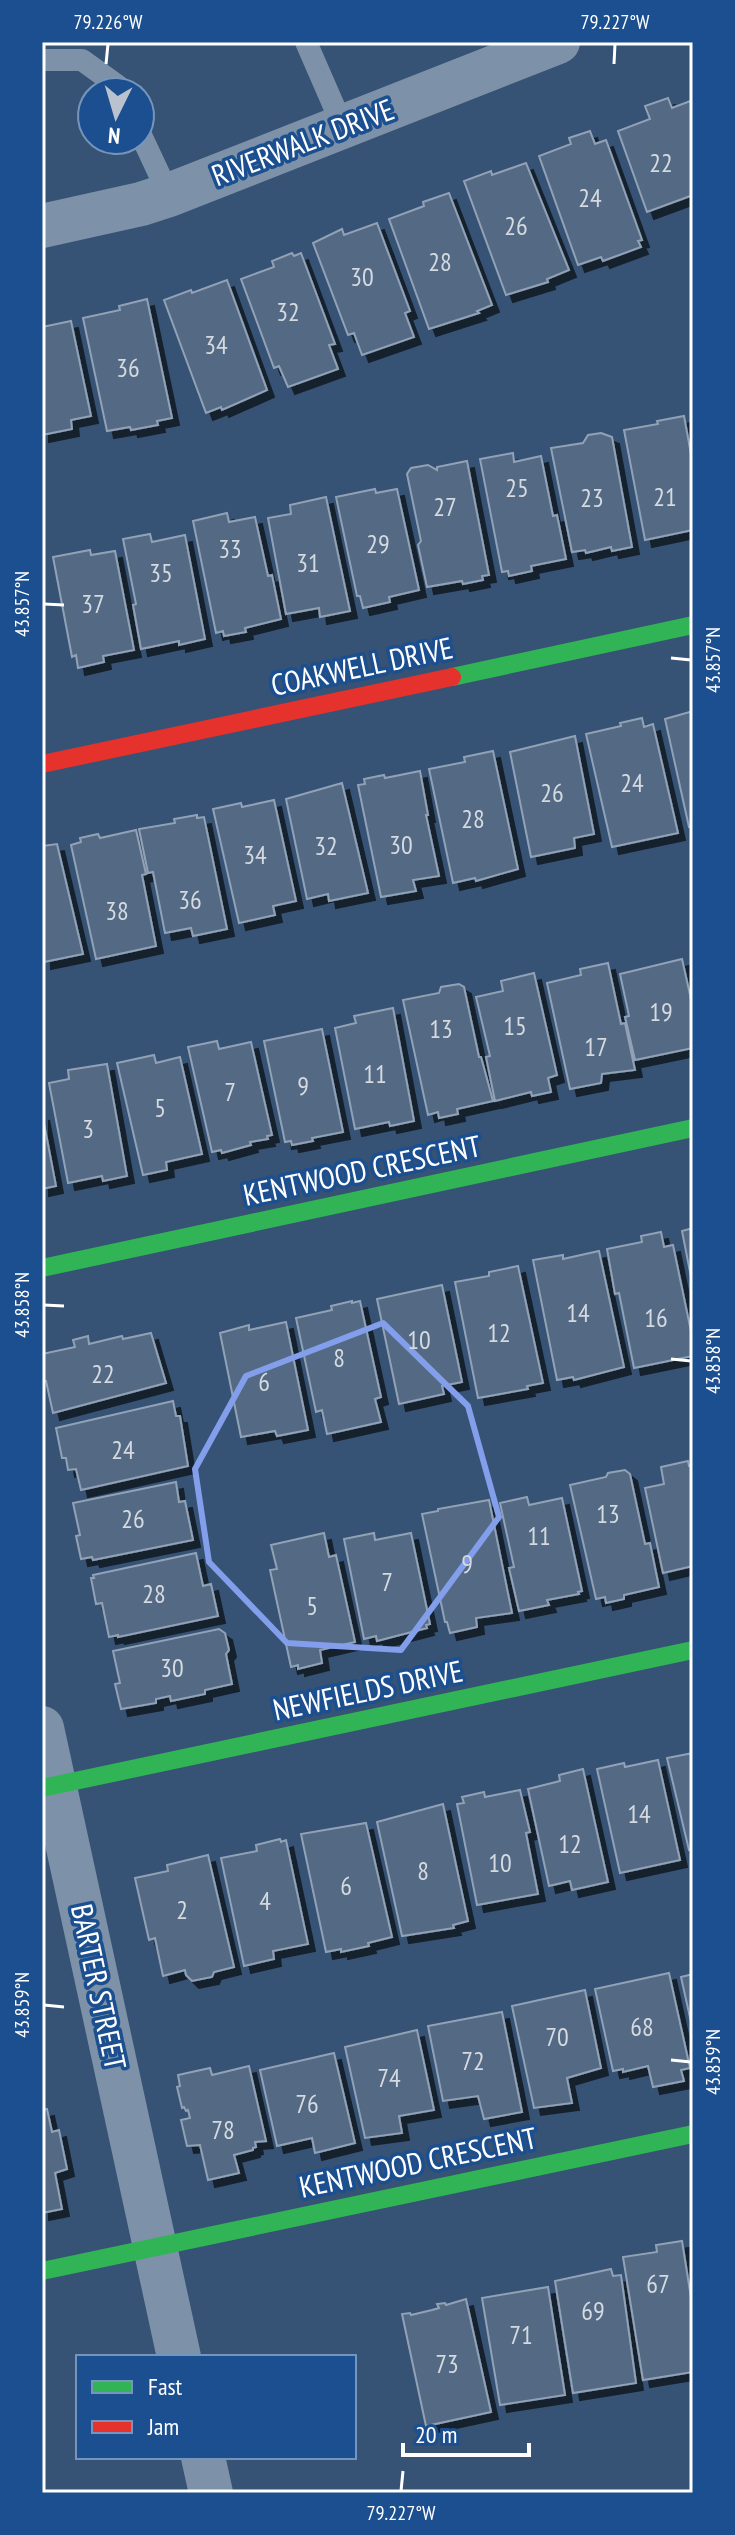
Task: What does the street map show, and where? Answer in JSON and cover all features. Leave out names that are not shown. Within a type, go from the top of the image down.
[{"type":"street","name":"RIVERWALK DRIVE","points":[[42,226],[169,195],[558,42]]},
{"type":"street","name":"COAKWELL DRIVE","points":[[42,764],[693,625]]},
{"type":"street","name":"KENTWOOD CRESCENT","points":[[42,1268],[693,1128]]},
{"type":"street","name":"NEWFIELDS DRIVE","points":[[48,1787],[693,1650]]},
{"type":"street","name":"BARTER STREET","points":[[42,1728],[48,1787],[179,2355]]},
{"type":"street","name":"KENTWOOD CRESCENT","points":[[42,2271],[693,2134]]},
{"type":"street","points":[[203,2459],[211,2493]]},
{"type":"lane","points":[[306,42],[343,127]]},
{"type":"lane","points":[[42,60],[82,60],[104,76]]},
{"type":"lane","points":[[151,156],[169,195]]},
{"type":"highlighted area","points":[[383,1323],[468,1406],[499,1517],[401,1650],[287,1643],[209,1562],[195,1469],[246,1376]]},
{"type":"building","points":[[668,98],[672,108],[693,100],[693,195],[647,212],[618,131],[650,119],[645,106]]},
{"type":"building","points":[[590,131],[595,144],[606,140],[642,240],[638,241],[641,247],[603,261],[601,257],[578,265],[539,156],[571,144],[569,138]]},
{"type":"building","points":[[526,163],[569,270],[547,279],[548,282],[506,295],[464,181]]},
{"type":"building","points":[[449,193],[492,305],[477,311],[479,313],[429,329],[389,219]]},
{"type":"building","points":[[377,223],[410,311],[405,313],[414,337],[362,355],[354,333],[348,335],[313,243],[342,229],[344,235]]},
{"type":"building","points":[[292,253],[294,256],[301,253],[335,344],[329,345],[338,369],[288,387],[279,366],[274,368],[241,279],[274,267],[272,261]]},
{"type":"building","points":[[227,280],[267,390],[222,410],[221,407],[206,413],[164,300]]},
{"type":"building","points":[[147,299],[172,418],[157,421],[158,425],[107,431],[83,318],[120,310],[119,306]]},
{"type":"building","points":[[71,321],[91,416],[71,420],[72,429],[42,435],[42,327]]},
{"type":"building","points":[[684,416],[693,465],[693,530],[645,540],[624,430]]},
{"type":"building","points":[[601,433],[612,437],[632,547],[572,552],[551,448],[583,443],[588,435]]},
{"type":"building","points":[[513,453],[514,462],[541,456],[553,516],[557,515],[566,559],[531,566],[532,571],[509,576],[508,571],[502,572],[480,459]]},
{"type":"building","points":[[467,461],[489,575],[482,576],[483,580],[463,584],[462,581],[427,587],[407,474],[411,468],[428,465],[437,470],[437,467]]},
{"type":"building","points":[[375,489],[376,493],[397,489],[419,590],[389,597],[390,602],[363,608],[360,596],[357,596],[336,497]]},
{"type":"building","points":[[326,497],[350,611],[320,617],[319,608],[286,614],[268,518],[291,514],[290,505]]},
{"type":"building","points":[[227,513],[229,522],[255,517],[281,619],[245,628],[246,632],[224,636],[223,631],[216,633],[193,521]]},
{"type":"building","points":[[150,534],[152,542],[185,535],[205,639],[141,649],[123,539]]},
{"type":"building","points":[[90,550],[91,555],[115,551],[134,650],[103,656],[104,662],[78,668],[76,655],[72,657],[53,557]]},
{"type":"building","points":[[693,711],[693,826],[689,827],[665,719]]},
{"type":"building","points":[[642,718],[644,727],[653,724],[678,833],[612,847],[586,734]]},
{"type":"building","points":[[575,736],[594,834],[574,838],[575,848],[531,857],[510,752]]},
{"type":"building","points":[[493,751],[518,869],[476,881],[475,878],[453,883],[429,769],[465,762],[464,757]]},
{"type":"building","points":[[420,771],[439,876],[413,880],[416,891],[381,897],[358,785],[365,784],[364,779]]},
{"type":"building","points":[[342,783],[368,893],[329,901],[328,894],[307,899],[286,799]]},
{"type":"building","points":[[274,800],[296,901],[273,906],[275,915],[239,923],[213,809]]},
{"type":"building","points":[[197,815],[197,818],[204,817],[227,929],[193,936],[191,928],[165,933],[153,872],[148,873],[139,829],[175,823],[174,819]]},
{"type":"building","points":[[136,830],[156,946],[96,959],[71,845],[81,842],[80,838],[98,834],[100,838]]},
{"type":"building","points":[[57,844],[83,954],[44,962],[42,846]]},
{"type":"building","points":[[682,959],[693,1008],[693,1048],[635,1060],[625,1017],[629,1016],[620,974]]},
{"type":"building","points":[[608,963],[635,1070],[602,1074],[601,1083],[570,1089],[547,983],[581,975],[580,969]]},
{"type":"building","points":[[534,973],[557,1075],[548,1078],[551,1092],[532,1096],[531,1092],[495,1101],[486,1057],[490,1056],[476,997],[503,991],[501,981]]},
{"type":"building","points":[[459,984],[464,987],[479,1057],[493,1101],[457,1109],[458,1114],[439,1118],[438,1112],[428,1115],[403,1000],[439,993],[441,987]]},
{"type":"building","points":[[393,1008],[414,1121],[355,1129],[335,1028],[356,1023],[354,1016]]},
{"type":"building","points":[[322,1029],[343,1132],[292,1145],[291,1141],[285,1142],[264,1041]]},
{"type":"building","points":[[217,1041],[219,1049],[251,1042],[272,1135],[267,1136],[268,1139],[222,1153],[221,1150],[212,1152],[188,1047]]},
{"type":"building","points":[[154,1055],[156,1063],[180,1057],[202,1154],[166,1162],[167,1170],[143,1175],[117,1063]]},
{"type":"building","points":[[107,1064],[127,1176],[103,1181],[102,1176],[68,1183],[49,1083],[69,1079],[68,1070]]},
{"type":"building","points":[[42,1113],[56,1186],[42,1189]]},
{"type":"building","points":[[693,1228],[693,1287],[682,1231]]},
{"type":"building","points":[[661,1232],[664,1247],[673,1245],[693,1341],[693,1356],[634,1368],[607,1249],[642,1242],[641,1236]]},
{"type":"building","points":[[599,1251],[624,1367],[574,1380],[573,1377],[557,1380],[533,1260],[563,1255],[563,1259]]},
{"type":"building","points":[[518,1266],[543,1383],[527,1386],[528,1389],[478,1398],[455,1282],[489,1276],[489,1272]]},
{"type":"building","points":[[442,1285],[462,1382],[442,1386],[444,1394],[399,1404],[377,1299]]},
{"type":"building","points":[[360,1301],[381,1397],[375,1399],[381,1422],[327,1434],[322,1410],[316,1412],[296,1318],[332,1310],[331,1306]]},
{"type":"building","points":[[286,1322],[308,1430],[277,1436],[275,1431],[241,1437],[220,1333],[249,1325],[249,1330]]},
{"type":"building","points":[[151,1333],[166,1383],[53,1413],[46,1381],[42,1382],[42,1354],[75,1347],[73,1340],[88,1336],[89,1344]]},
{"type":"building","points":[[173,1401],[176,1416],[180,1416],[188,1466],[81,1490],[76,1469],[68,1470],[66,1458],[62,1458],[56,1428]]},
{"type":"building","points":[[688,1461],[689,1466],[693,1465],[693,1566],[663,1573],[645,1488],[664,1484],[661,1467]]},
{"type":"building","points":[[625,1470],[630,1474],[645,1544],[650,1543],[659,1587],[624,1595],[624,1599],[606,1603],[605,1597],[596,1599],[570,1485]]},
{"type":"building","points":[[176,1482],[179,1502],[185,1501],[193,1540],[93,1560],[92,1557],[81,1559],[76,1536],[80,1535],[73,1503]]},
{"type":"building","points":[[527,1497],[529,1505],[562,1498],[582,1591],[547,1600],[549,1605],[519,1611],[509,1568],[514,1567],[500,1503]]},
{"type":"building","points":[[489,1500],[512,1613],[476,1618],[477,1627],[450,1633],[422,1514]]},
{"type":"building","points":[[324,1533],[329,1557],[336,1555],[355,1642],[320,1650],[322,1663],[298,1669],[298,1665],[291,1667],[270,1570],[277,1569],[271,1545]]},
{"type":"building","points":[[374,1533],[375,1540],[411,1533],[430,1624],[426,1625],[427,1628],[377,1641],[376,1636],[364,1639],[344,1539]]},
{"type":"building","points":[[196,1553],[203,1586],[211,1584],[218,1616],[109,1637],[102,1603],[96,1604],[93,1575]]},
{"type":"building","points":[[219,1629],[225,1633],[232,1684],[205,1690],[205,1694],[171,1701],[170,1696],[156,1699],[156,1703],[121,1709],[115,1684],[120,1683],[113,1651]]},
{"type":"building","points":[[693,1753],[693,1849],[689,1850],[667,1758]]},
{"type":"building","points":[[658,1760],[680,1860],[620,1873],[597,1769]]},
{"type":"building","points":[[583,1769],[608,1882],[572,1890],[570,1881],[549,1886],[528,1789],[560,1781],[559,1775]]},
{"type":"building","points":[[520,1790],[530,1832],[526,1833],[538,1894],[477,1905],[457,1804],[464,1803],[462,1797],[484,1792],[485,1797]]},
{"type":"building","points":[[443,1804],[468,1921],[453,1925],[454,1928],[402,1936],[377,1822]]},
{"type":"building","points":[[366,1823],[392,1937],[368,1943],[369,1946],[326,1952],[301,1834]]},
{"type":"building","points":[[280,1839],[281,1842],[286,1840],[308,1944],[273,1951],[274,1959],[244,1966],[221,1858],[257,1851],[256,1845]]},
{"type":"building","points":[[208,1855],[234,1967],[214,1972],[212,1977],[192,1981],[185,1970],[163,1976],[155,1938],[149,1940],[135,1878],[168,1871],[167,1865]]},
{"type":"building","points":[[669,1973],[690,2068],[681,2070],[684,2081],[653,2087],[648,2066],[623,2072],[623,2069],[613,2071],[595,1989]]},
{"type":"building","points":[[693,1974],[693,2031],[681,1977]]},
{"type":"building","points":[[585,1990],[601,2068],[567,2078],[572,2103],[534,2108],[512,2006]]},
{"type":"building","points":[[502,2012],[522,2112],[484,2119],[478,2096],[443,2101],[428,2026]]},
{"type":"building","points":[[417,2030],[434,2110],[399,2116],[402,2133],[365,2138],[345,2047]]},
{"type":"building","points":[[334,2053],[355,2143],[315,2153],[312,2138],[277,2146],[260,2070]]},
{"type":"building","points":[[249,2066],[266,2141],[255,2142],[253,2150],[234,2155],[239,2173],[208,2180],[200,2145],[187,2146],[181,2120],[190,2118],[188,2110],[182,2108],[177,2087],[180,2086],[178,2075],[210,2068],[212,2075]]},
{"type":"building","points":[[47,2109],[52,2132],[59,2130],[67,2169],[55,2173],[62,2209],[42,2213],[42,2110]]},
{"type":"building","points":[[682,2241],[693,2310],[693,2372],[643,2380],[623,2257],[657,2252],[656,2245]]},
{"type":"building","points":[[611,2269],[613,2276],[621,2275],[636,2383],[573,2393],[555,2281]]},
{"type":"building","points":[[548,2287],[565,2395],[500,2405],[482,2298]]},
{"type":"building","points":[[466,2299],[491,2412],[426,2426],[402,2314],[411,2315],[439,2308],[437,2304],[446,2305]]},
{"type":"traffic: fast","points":[[452,677],[693,625]]},
{"type":"traffic: fast","points":[[42,1268],[693,1128]]},
{"type":"traffic: fast","points":[[42,1788],[693,1650]]},
{"type":"traffic: fast","points":[[42,2271],[693,2134]]},
{"type":"traffic: jam","points":[[42,764],[452,677]]}]
